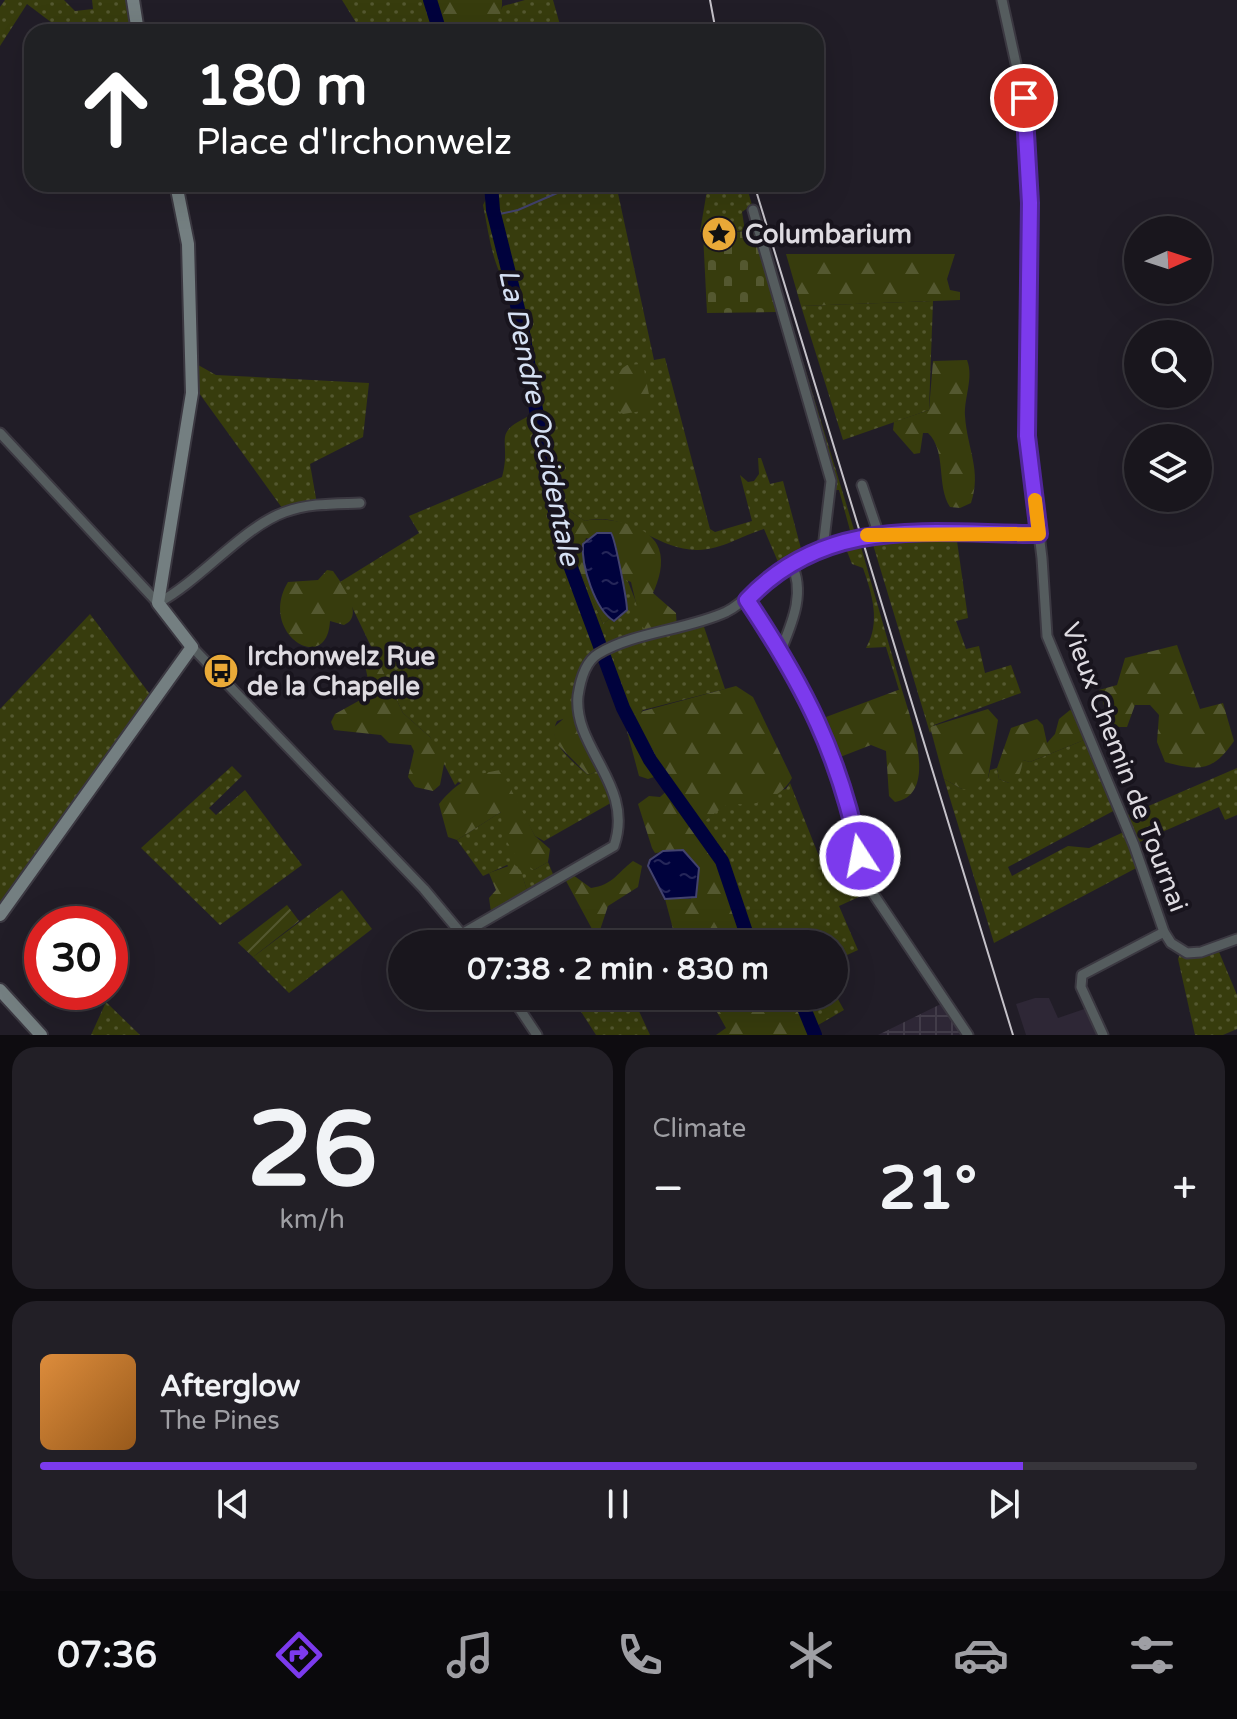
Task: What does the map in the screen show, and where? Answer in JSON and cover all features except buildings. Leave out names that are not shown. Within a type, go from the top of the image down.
[{"type":"street","points":[[133,0],[137,24]]},
{"type":"street","name":"Vieux Chemin de Tournai","points":[[1002,0],[1028,126],[1027,436],[1047,636],[1128,830],[1164,932],[1171,943],[1187,953],[1237,939]]},
{"type":"street","points":[[158,603],[192,393],[188,244],[178,192]]},
{"type":"street","points":[[753,210],[831,481],[823,548]]},
{"type":"street","points":[[0,433],[67,501],[158,603],[192,647],[413,877],[459,930]]},
{"type":"street","points":[[862,485],[879,535]]},
{"type":"street","points":[[158,603],[180,593],[276,516],[317,504],[360,503]]},
{"type":"street","points":[[469,930],[614,846],[618,822],[615,795],[578,710],[583,677],[603,652],[702,621],[747,600],[767,578],[791,563],[860,536],[1039,534]]},
{"type":"street","points":[[781,650],[797,602],[797,581],[791,563]]},
{"type":"street","points":[[747,600],[801,683],[835,759],[849,801],[870,889],[968,1035]]},
{"type":"street","points":[[0,915],[192,647]]},
{"type":"street","points":[[1103,1035],[1081,987],[1082,975],[1164,932]]},
{"type":"street","points":[[0,990],[41,1035]]},
{"type":"street","points":[[520,1010],[537,1035]]},
{"type":"shaded area","points":[[1035,998],[1049,998],[1058,1018],[1090,1007],[1103,1035],[1026,1035],[1016,1004]]},
{"type":"shaded area","points":[[947,1001],[968,1035],[878,1035]]},
{"type":"green space","points":[[5,0],[64,0],[75,11],[93,9],[92,0],[133,0],[137,24],[53,24],[27,4],[0,46],[0,7]]},
{"type":"green space","points":[[342,0],[430,0],[438,24],[357,24]]},
{"type":"green space","points":[[430,0],[502,0],[501,12],[492,24],[438,24]]},
{"type":"green space","points":[[525,0],[553,0],[560,24],[493,24],[503,6]]},
{"type":"green space","points":[[486,192],[618,192],[654,360],[665,358],[710,529],[715,532],[752,521],[740,475],[748,482],[754,481],[759,474],[758,458],[761,458],[770,484],[783,481],[803,556],[781,569],[764,529],[707,549],[683,549],[614,521],[585,521],[568,510],[560,512],[556,518],[558,530],[574,534],[573,555],[603,624],[609,619],[614,621],[627,602],[621,578],[627,579],[649,635],[702,621],[725,689],[643,710],[630,722],[603,652],[589,658],[579,714],[557,721],[555,736],[563,751],[588,775],[605,768],[616,800],[544,841],[535,836],[520,809],[458,782],[455,785],[430,737],[403,713],[340,582],[419,533],[409,516],[502,477],[507,431],[538,412],[517,298],[502,278],[490,242],[483,205]]},
{"type":"green space","points":[[707,192],[748,192],[752,205],[742,212],[745,231],[700,232]]},
{"type":"green space","points":[[755,231],[777,312],[707,313],[703,233]]},
{"type":"green space","points":[[786,254],[955,254],[947,279],[950,290],[960,292],[960,300],[801,306]]},
{"type":"green space","points":[[771,272],[781,289],[855,533],[851,534],[839,490],[833,490]]},
{"type":"green space","points":[[933,301],[929,410],[843,440],[801,306]]},
{"type":"green space","points":[[967,360],[970,374],[965,416],[975,480],[971,503],[960,508],[950,507],[946,498],[940,459],[934,440],[928,433],[923,433],[920,453],[914,454],[893,430],[894,422],[929,410],[933,361]]},
{"type":"green space","points":[[191,361],[216,375],[369,383],[363,437],[310,464],[317,504],[285,512],[199,393],[192,393]]},
{"type":"green space","points":[[643,364],[651,405],[648,410],[623,414],[617,410],[617,372],[627,365]]},
{"type":"green space","points":[[568,510],[585,521],[626,524],[647,533],[654,540],[659,549],[661,566],[653,593],[676,613],[677,629],[648,635],[641,624],[631,582],[621,578],[615,557],[617,547],[586,538],[582,550],[609,619],[603,624],[573,555],[574,535],[564,535],[558,530],[556,518],[560,512]]},
{"type":"green space","points":[[956,534],[968,618],[956,621],[966,649],[979,646],[985,673],[1011,665],[1021,693],[934,725],[930,733],[871,538]]},
{"type":"green space","points":[[859,540],[902,690],[899,690],[886,647],[866,648],[873,628],[872,598],[863,568],[852,564],[843,541]]},
{"type":"green space","points":[[327,570],[333,571],[346,591],[353,615],[344,625],[330,621],[326,637],[318,646],[307,647],[296,642],[287,632],[281,617],[281,601],[288,582],[318,580]]},
{"type":"green space","points":[[90,614],[155,701],[0,915],[0,709]]},
{"type":"green space","points":[[1177,645],[1200,709],[1223,703],[1234,741],[1212,764],[1187,767],[1165,762],[1157,742],[1159,715],[1150,705],[1135,705],[1127,727],[1111,727],[1099,690],[1117,685],[1125,658]]},
{"type":"green space","points":[[374,662],[380,665],[403,713],[430,737],[445,759],[440,785],[433,791],[415,787],[408,777],[414,751],[411,745],[389,743],[381,735],[334,730],[331,722],[335,714],[371,694],[365,665]]},
{"type":"green space","points":[[736,686],[753,697],[792,778],[773,796],[756,803],[730,802],[695,828],[722,861],[745,930],[673,930],[665,899],[691,899],[699,869],[683,850],[655,853],[652,848],[638,804],[649,796],[660,797],[669,789],[660,775],[648,779],[639,776],[627,731],[636,713]]},
{"type":"green space","points":[[902,690],[911,718],[919,771],[916,785],[909,796],[895,802],[889,796],[886,751],[871,745],[835,759],[818,720]]},
{"type":"green space","points":[[988,709],[998,720],[988,778],[976,790],[962,789],[944,779],[930,727]]},
{"type":"green space","points":[[1070,710],[1078,713],[1089,738],[1030,762],[1023,760],[1018,777],[1009,783],[999,779],[997,768],[1011,728],[1037,719],[1043,725],[1047,743],[1055,734],[1059,719]]},
{"type":"green space","points":[[570,713],[579,714],[605,768],[588,775],[556,743],[553,728]]},
{"type":"green space","points":[[1089,738],[1119,808],[1008,867],[1012,876],[1068,846],[1089,848],[1128,830],[1123,817],[1237,768],[1237,815],[1225,820],[1219,807],[1135,844],[1142,865],[994,943],[944,779],[962,789],[988,778],[990,770],[997,768],[999,779],[1009,783],[1023,760],[1030,762]]},
{"type":"green space","points":[[232,766],[242,776],[209,808],[216,815],[245,790],[302,865],[220,925],[141,848]]},
{"type":"green space","points":[[501,770],[535,836],[550,849],[548,862],[534,870],[518,859],[502,834],[501,812],[457,840],[448,837],[439,804],[466,780]]},
{"type":"green space","points":[[790,783],[824,869],[860,856],[872,891],[839,906],[858,950],[848,955],[848,930],[745,930],[722,861],[695,828],[730,801],[786,789]]},
{"type":"green space","points":[[501,812],[534,870],[548,862],[555,879],[528,894],[523,878],[507,865],[483,876],[457,840]]},
{"type":"green space","points":[[633,861],[642,866],[638,887],[608,906],[600,930],[592,929],[565,879],[573,875],[591,888],[610,881]]},
{"type":"green space","points":[[514,864],[521,871],[528,894],[491,912],[489,898],[496,890],[489,873]]},
{"type":"green space","points":[[342,890],[372,929],[289,993],[253,957]]},
{"type":"green space","points":[[287,905],[299,921],[253,957],[238,943]]},
{"type":"green space","points":[[1217,947],[1237,995],[1237,1029],[1223,1035],[1195,1035],[1178,959],[1181,951]]},
{"type":"green space","points":[[102,1010],[114,1010],[140,1035],[91,1035]]},
{"type":"green space","points":[[580,1010],[638,1010],[650,1035],[596,1035]]},
{"type":"green space","points":[[716,1010],[805,1010],[815,1035],[716,1035],[726,1028]]},
{"type":"green space","points":[[805,1010],[844,1010],[813,1028]]},
{"type":"water","points":[[597,533],[611,533],[620,570],[627,610],[614,621],[595,597],[584,563],[583,544]]},
{"type":"water","points":[[683,850],[699,868],[696,897],[665,899],[648,866],[650,860],[663,851]]},
{"type":"waterway","name":"La Dendre Occidentale","points":[[430,0],[438,24]]},
{"type":"waterway","name":"La Dendre Occidentale","points":[[492,192],[493,210],[521,321],[548,481],[564,549],[623,708],[650,760],[722,861],[745,930]]},
{"type":"waterway","points":[[495,215],[518,210],[560,192]]},
{"type":"waterway","name":"La Dendre Occidentale","points":[[805,1010],[815,1035]]},
{"type":"railway","points":[[710,0],[714,24]]},
{"type":"railway","points":[[756,192],[1013,1035]]},
{"type":"slow traffic","points":[[867,535],[1039,534],[1035,500]]},
{"type":"place","name":"Columbarium","points":[[719,234]]},
{"type":"place","name":"Irchonwelz Rue de la Chapelle","points":[[221,671]]},
{"type":"route","points":[[860,856],[849,801],[835,759],[801,683],[747,600],[767,578],[803,556],[865,535],[1039,534],[1027,436],[1030,203],[1024,98]]}]
